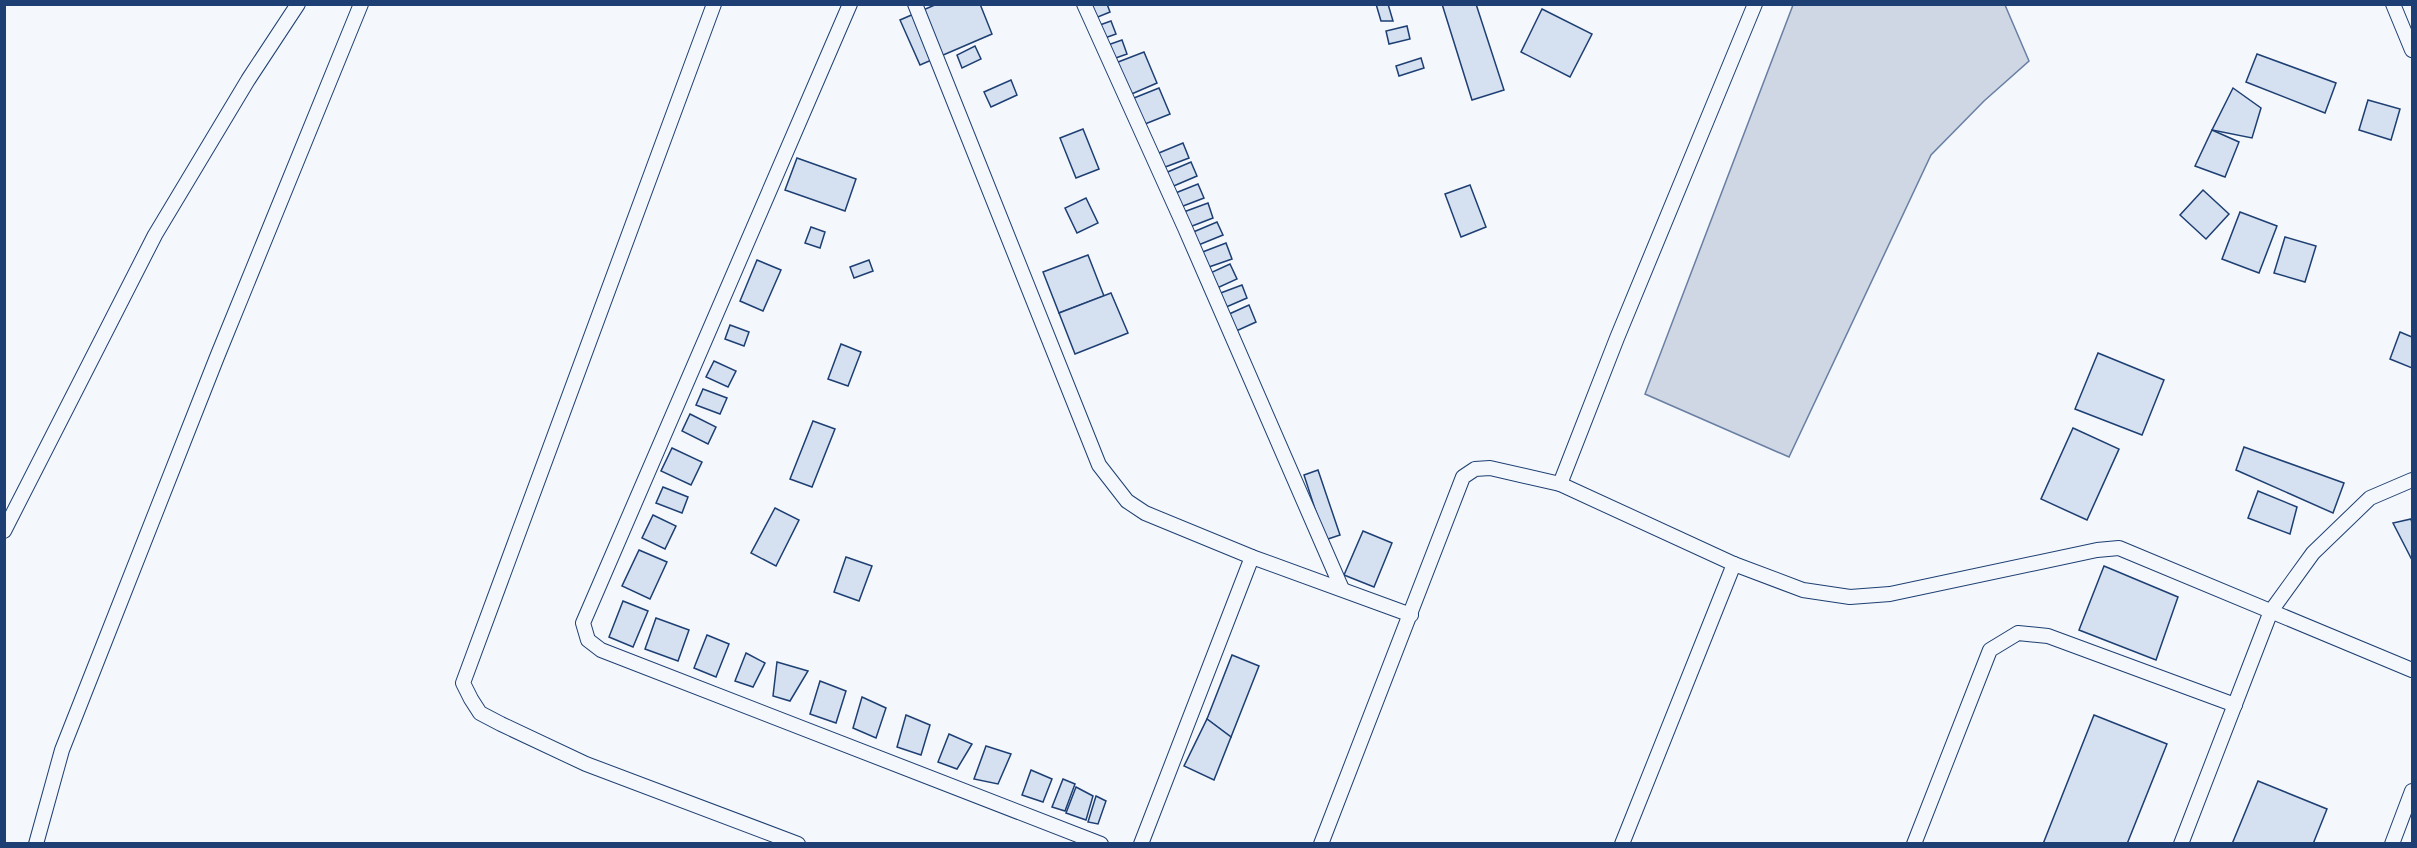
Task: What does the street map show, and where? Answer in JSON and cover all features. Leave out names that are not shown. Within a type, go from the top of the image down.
[{"type":"lane","points":[[4,531],[155,235],[242,89],[298,4]]},
{"type":"lane","points":[[36,843],[62,750],[217,357],[361,4]]},
{"type":"lane","points":[[714,4],[464,683],[480,713],[501,724],[586,764],[798,843]]},
{"type":"lane","points":[[850,4],[583,623],[588,640],[601,650],[1101,843]]},
{"type":"lane","points":[[915,4],[1099,465],[1127,501],[1145,513],[1252,557],[1411,615]]},
{"type":"lane","points":[[1084,4],[1185,228],[1342,589]]},
{"type":"lane","points":[[1560,484],[1617,338],[1755,4]]},
{"type":"lane","points":[[2393,4],[2412,50]]},
{"type":"lane","points":[[1321,843],[1463,477],[1475,469],[1490,468],[1560,484],[1734,564],[1803,590],[1850,597],[1890,594],[2097,550],[2119,548],[2412,670]]},
{"type":"lane","points":[[2181,843],[2271,611],[2313,553],[2370,498],[2412,480]]},
{"type":"lane","points":[[1141,843],[1252,557]]},
{"type":"lane","points":[[1622,843],[1734,564]]},
{"type":"lane","points":[[1914,843],[1990,650],[2018,633],[2048,636],[2235,705]]},
{"type":"lane","points":[[2392,843],[2412,791]]},
{"type":"shaded area","points":[[1793,5],[2005,5],[2029,61],[1984,101],[1931,155],[1789,457],[1645,394]]},
{"type":"building","points":[[937,4],[980,4],[992,34],[920,65],[900,20]]},
{"type":"building","points":[[1091,4],[1107,4],[1110,12],[1093,19]]},
{"type":"building","points":[[1376,4],[1388,4],[1393,21],[1381,21]]},
{"type":"building","points":[[1442,4],[1476,4],[1504,90],[1472,100]]},
{"type":"building","points":[[1542,9],[1592,34],[1570,77],[1521,52]]},
{"type":"building","points":[[1111,21],[1116,34],[1102,39],[1097,26]]},
{"type":"building","points":[[1407,26],[1410,39],[1389,44],[1386,31]]},
{"type":"building","points":[[1122,40],[1127,54],[1110,60],[1105,46]]},
{"type":"building","points":[[975,46],[981,59],[962,68],[957,55]]},
{"type":"building","points":[[1144,52],[1157,83],[1127,96],[1113,64]]},
{"type":"building","points":[[2257,54],[2336,83],[2325,113],[2246,82]]},
{"type":"building","points":[[1421,58],[1424,68],[1399,76],[1396,66]]},
{"type":"building","points":[[1011,80],[1017,95],[991,107],[984,92]]},
{"type":"building","points":[[1159,88],[1170,114],[1140,126],[1129,100]]},
{"type":"building","points":[[2233,88],[2261,108],[2252,138],[2212,130]]},
{"type":"building","points":[[2368,100],[2400,109],[2391,140],[2359,130]]},
{"type":"building","points":[[1083,129],[1099,169],[1076,178],[1060,138]]},
{"type":"building","points":[[2212,130],[2239,142],[2225,177],[2195,166]]},
{"type":"building","points":[[1183,143],[1189,158],[1160,169],[1154,155]]},
{"type":"building","points":[[797,158],[856,179],[845,211],[785,190]]},
{"type":"building","points":[[1191,162],[1197,176],[1169,188],[1163,174]]},
{"type":"building","points":[[1198,184],[1204,198],[1178,208],[1173,194]]},
{"type":"building","points":[[1470,185],[1486,227],[1461,237],[1445,194]]},
{"type":"building","points":[[2203,190],[2229,214],[2206,239],[2180,215]]},
{"type":"building","points":[[1086,198],[1098,223],[1077,233],[1065,208]]},
{"type":"building","points":[[1208,203],[1213,218],[1187,228],[1181,213]]},
{"type":"building","points":[[2240,212],[2277,226],[2259,273],[2222,259]]},
{"type":"building","points":[[1217,222],[1223,235],[1196,246],[1191,233]]},
{"type":"building","points":[[811,227],[825,232],[820,248],[805,243]]},
{"type":"building","points":[[2285,237],[2316,246],[2305,282],[2274,273]]},
{"type":"building","points":[[1226,243],[1232,259],[1206,268],[1200,253]]},
{"type":"building","points":[[1088,255],[1104,296],[1059,313],[1043,272]]},
{"type":"building","points":[[757,260],[781,270],[763,311],[740,301]]},
{"type":"building","points":[[869,260],[873,271],[854,278],[850,267]]},
{"type":"building","points":[[1230,264],[1237,279],[1215,289],[1208,274]]},
{"type":"building","points":[[1242,285],[1247,298],[1224,308],[1218,294]]},
{"type":"building","points":[[1111,293],[1128,333],[1075,354],[1059,313]]},
{"type":"building","points":[[1249,305],[1256,322],[1234,332],[1227,315]]},
{"type":"building","points":[[730,325],[749,332],[744,346],[725,339]]},
{"type":"building","points":[[2400,332],[2412,337],[2412,368],[2390,359]]},
{"type":"building","points":[[841,344],[861,352],[848,386],[828,379]]},
{"type":"building","points":[[2098,353],[2164,380],[2142,435],[2075,409]]},
{"type":"building","points":[[714,361],[736,371],[728,387],[706,377]]},
{"type":"building","points":[[703,389],[727,398],[720,414],[696,405]]},
{"type":"building","points":[[690,414],[716,427],[708,444],[682,431]]},
{"type":"building","points":[[813,421],[835,429],[812,487],[790,479]]},
{"type":"building","points":[[2073,428],[2119,449],[2087,520],[2041,499]]},
{"type":"building","points":[[2244,447],[2344,483],[2333,513],[2236,470]]},
{"type":"building","points":[[672,448],[702,462],[691,485],[661,471]]},
{"type":"building","points":[[1318,470],[1340,535],[1325,540],[1304,475]]},
{"type":"building","points":[[663,487],[688,497],[682,513],[656,503]]},
{"type":"building","points":[[2258,491],[2297,507],[2290,534],[2248,518]]},
{"type":"building","points":[[775,508],[799,520],[776,566],[751,553]]},
{"type":"building","points":[[653,515],[676,526],[665,549],[642,538]]},
{"type":"building","points":[[2411,519],[2412,523],[2412,560],[2393,523]]},
{"type":"building","points":[[1363,531],[1392,543],[1374,587],[1344,575]]},
{"type":"building","points":[[639,550],[667,562],[650,599],[622,586]]},
{"type":"building","points":[[846,557],[872,566],[859,601],[834,592]]},
{"type":"building","points":[[2104,566],[2178,597],[2156,660],[2079,630]]},
{"type":"building","points":[[623,601],[648,611],[633,647],[609,637]]},
{"type":"building","points":[[656,618],[689,630],[678,661],[645,649]]},
{"type":"building","points":[[707,635],[729,644],[716,677],[694,668]]},
{"type":"building","points":[[746,653],[765,663],[753,687],[735,681]]},
{"type":"building","points":[[1232,655],[1259,666],[1231,737],[1207,719]]},
{"type":"building","points":[[777,662],[808,671],[790,701],[773,696]]},
{"type":"building","points":[[820,681],[846,691],[836,723],[810,714]]},
{"type":"building","points":[[862,697],[886,708],[876,738],[853,728]]},
{"type":"building","points":[[906,715],[930,725],[921,755],[897,747]]},
{"type":"building","points":[[2094,715],[2167,744],[2127,844],[2043,844]]},
{"type":"building","points":[[1207,719],[1231,737],[1214,780],[1184,766]]},
{"type":"building","points":[[949,734],[972,744],[957,769],[938,762]]},
{"type":"building","points":[[986,746],[1011,754],[998,784],[974,779]]},
{"type":"building","points":[[1031,770],[1052,779],[1043,802],[1022,795]]},
{"type":"building","points":[[1063,779],[1075,784],[1065,811],[1052,807]]},
{"type":"building","points":[[2258,781],[2327,809],[2313,844],[2232,844]]},
{"type":"building","points":[[1076,787],[1093,796],[1086,820],[1066,813]]},
{"type":"building","points":[[1096,796],[1106,801],[1098,824],[1088,822]]}]
